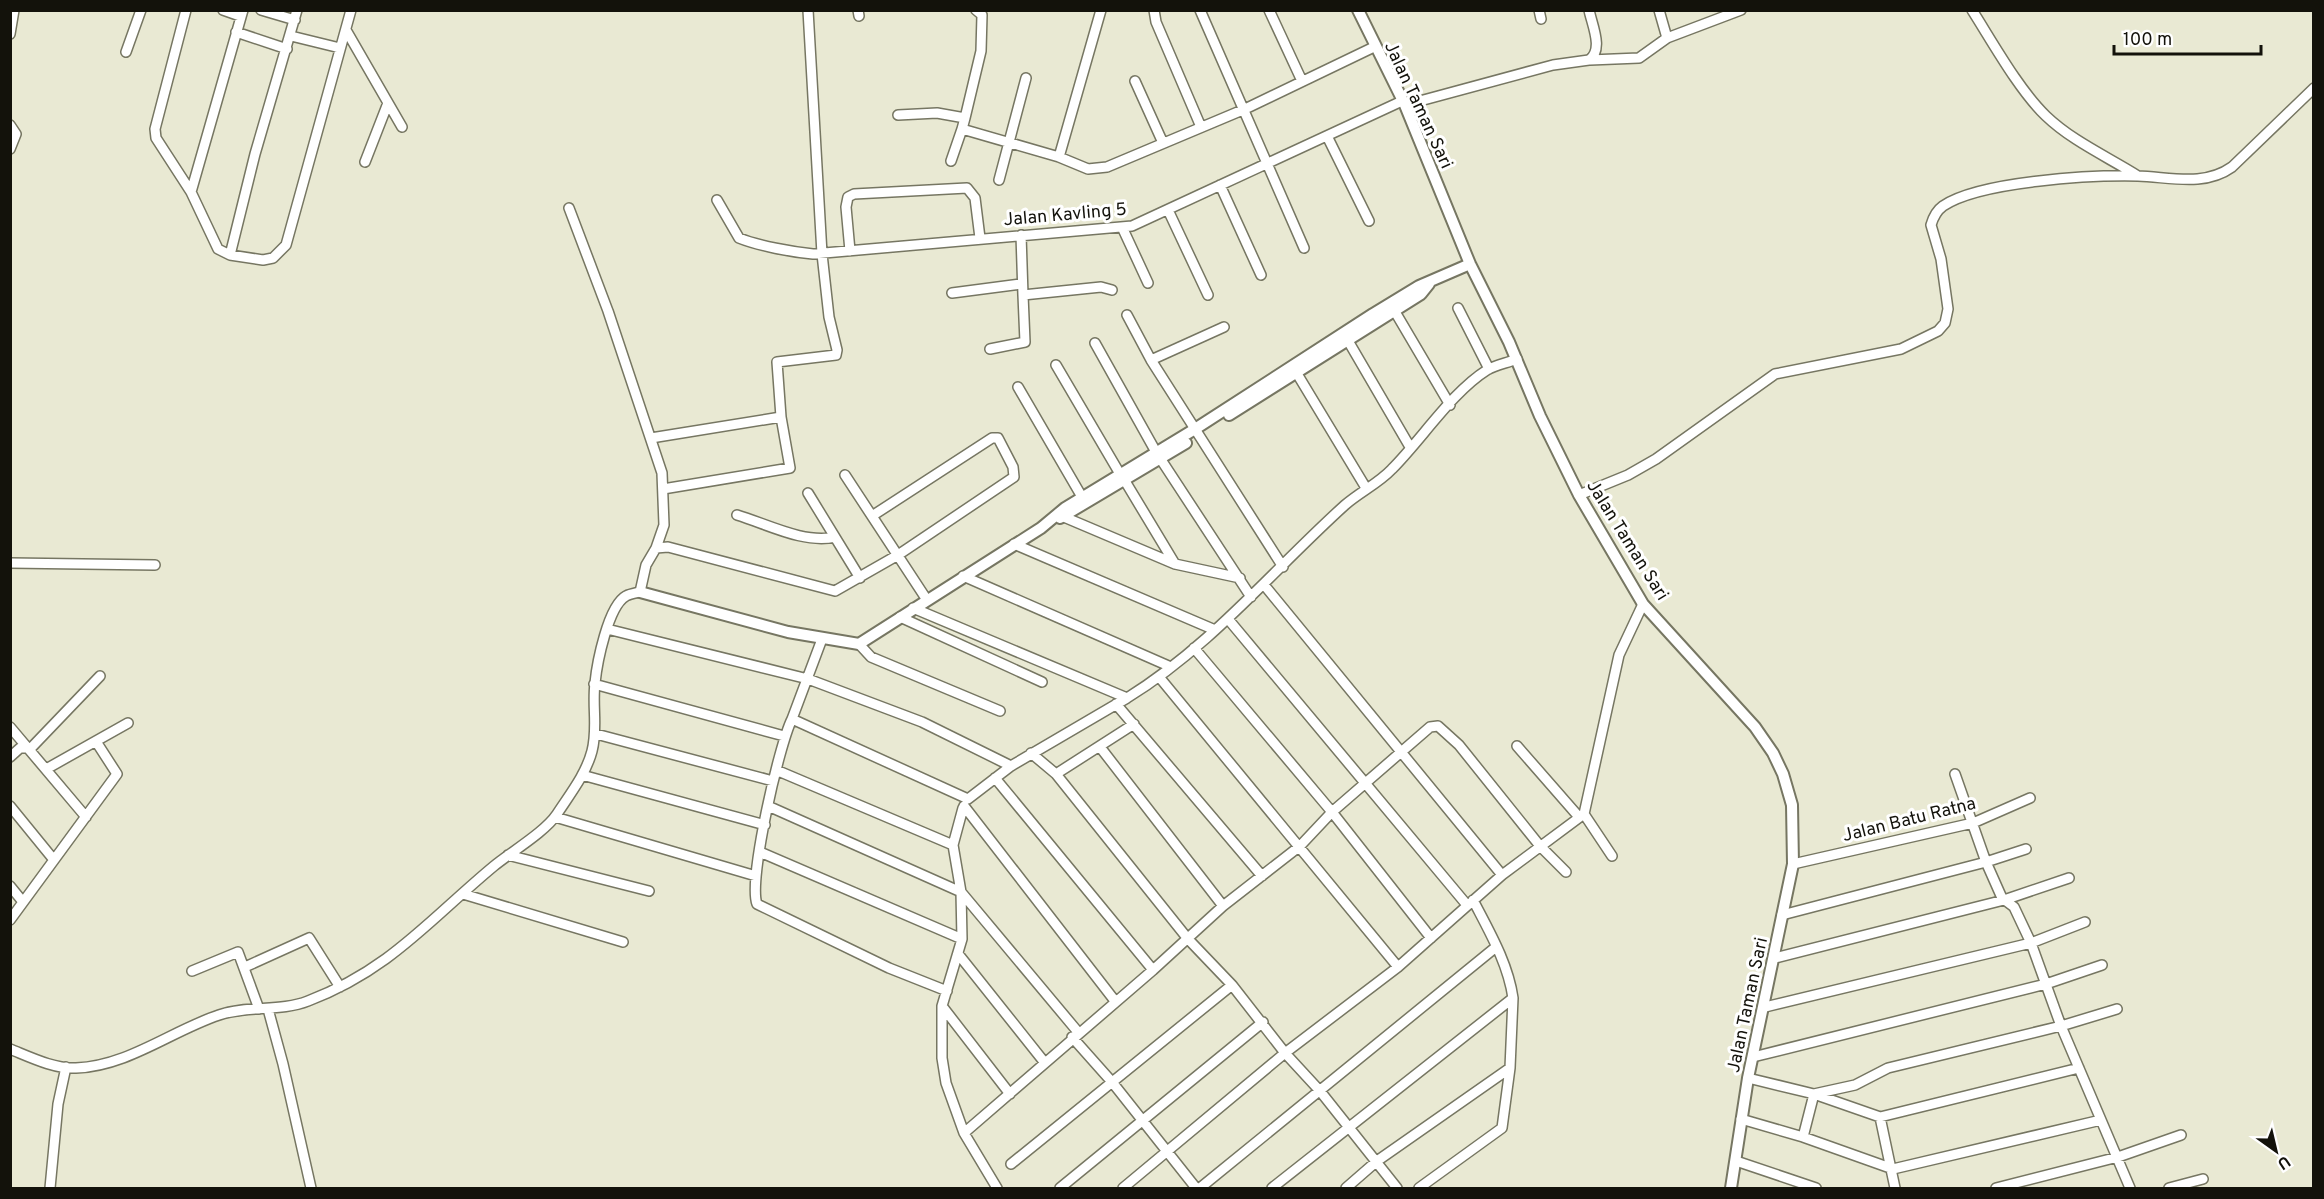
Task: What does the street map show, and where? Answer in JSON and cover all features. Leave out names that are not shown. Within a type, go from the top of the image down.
[{"type":"street","points":[[10,34],[14,10]]},
{"type":"street","points":[[126,52],[141,10]]},
{"type":"street","points":[[186,10],[155,129],[156,138],[191,192],[218,249],[230,255],[263,260],[273,258],[286,245],[351,10]]},
{"type":"street","points":[[191,192],[241,13],[223,10]]},
{"type":"street","points":[[230,255],[255,154],[296,15],[261,10]]},
{"type":"street","points":[[663,489],[790,468],[781,417],[777,362],[836,355],[818,254],[808,10]]},
{"type":"street","points":[[951,161],[965,118],[981,51],[982,15],[976,10]]},
{"type":"street","points":[[1059,157],[1101,10]]},
{"type":"street","points":[[1154,10],[1156,22],[1201,127]]},
{"type":"street","points":[[1200,10],[1304,248]]},
{"type":"street","points":[[1269,10],[1302,81]]},
{"type":"street","name":"Jalan Taman Sari","points":[[1358,10],[1403,103],[1470,264],[1517,359],[1540,416],[1579,495],[1643,604],[1755,727],[1773,753],[1792,805],[1794,864],[1748,1078],[1731,1188]]},
{"type":"street","points":[[1589,10],[1597,46],[1594,57],[1589,60]]},
{"type":"street","points":[[1659,10],[1667,38]]},
{"type":"street","name":"Jalan Kavling 5","points":[[717,200],[739,238],[775,246],[785,251],[818,254],[1122,227],[1140,223],[1403,103],[1553,65],[1589,60],[1639,58],[1667,38],[1741,10]]},
{"type":"street","points":[[1972,10],[1998,52],[2044,114],[2076,138],[2138,176]]},
{"type":"street","points":[[346,30],[402,127]]},
{"type":"street","points":[[236,32],[287,49]]},
{"type":"street","points":[[291,36],[340,48]]},
{"type":"street","points":[[962,129],[1009,141],[1088,169],[1107,167],[1245,109],[1374,47]]},
{"type":"street","points":[[999,180],[1026,78]]},
{"type":"street","points":[[1135,81],[1163,142]]},
{"type":"street","points":[[1579,495],[1628,475],[1656,459],[1775,374],[1901,349],[1938,331],[1945,323],[1948,309],[1941,259],[1931,225],[1942,207],[1994,189],[2022,184],[2086,177],[2138,176],[2197,180],[2224,173],[2313,88]]},
{"type":"street","points":[[365,162],[388,103]]},
{"type":"street","points":[[898,115],[937,113],[965,118]]},
{"type":"street","points":[[10,125],[16,134],[10,149]]},
{"type":"street","points":[[1327,136],[1369,221]]},
{"type":"street","points":[[1220,185],[1261,275]]},
{"type":"street","points":[[850,251],[846,207],[848,197],[854,194],[967,188],[975,198],[980,238]]},
{"type":"street","points":[[569,208],[662,473],[664,525],[656,548],[646,566],[640,592]]},
{"type":"street","points":[[1168,210],[1208,295]]},
{"type":"street","points":[[1122,227],[1149,283]]},
{"type":"street","points":[[990,350],[1025,342],[1021,235]]},
{"type":"street","points":[[1322,350],[1347,339],[1419,286],[1429,284],[1470,264]]},
{"type":"street","points":[[952,292],[1022,284]]},
{"type":"street","points":[[859,644],[1014,544],[1197,432],[1322,350],[1375,317],[1394,310],[1421,294],[1429,284]]},
{"type":"street","points":[[1023,296],[1101,287],[1112,290]]},
{"type":"street","points":[[1458,308],[1489,369]]},
{"type":"street","points":[[1394,310],[1450,405]]},
{"type":"street","points":[[1127,315],[1151,360],[1283,567]]},
{"type":"street","points":[[1151,360],[1224,327]]},
{"type":"street","points":[[1347,339],[1410,447]]},
{"type":"street","points":[[1095,343],[1158,456],[1251,597]]},
{"type":"street","points":[[997,1188],[964,1133],[944,1074],[941,1041],[942,1006],[962,939],[961,892],[954,845],[963,808],[968,799],[1031,753],[1160,678],[1264,586],[1366,488],[1391,470],[1469,383],[1489,369],[1517,359]]},
{"type":"street","points":[[1056,365],[1175,564]]},
{"type":"street","points":[[1294,369],[1366,488]]},
{"type":"street","points":[[1018,387],[1082,497]]},
{"type":"street","points":[[651,438],[781,417]]},
{"type":"street","points":[[656,548],[668,547],[835,591],[898,555],[1014,477],[1013,467],[998,438],[992,438],[872,516]]},
{"type":"street","points":[[845,475],[927,600]]},
{"type":"street","points":[[1062,514],[1082,497],[1122,477]]},
{"type":"street","points":[[808,493],[860,578]]},
{"type":"street","points":[[1062,514],[1175,564],[1240,578]]},
{"type":"street","points":[[737,515],[805,536],[820,539],[835,537]]},
{"type":"street","points":[[1014,544],[1215,630]]},
{"type":"street","points":[[10,563],[155,565]]},
{"type":"street","points":[[963,576],[1171,667]]},
{"type":"street","points":[[1264,586],[1502,875]]},
{"type":"street","points":[[10,1049],[66,1067],[100,1064],[132,1055],[191,1025],[222,1013],[307,1001],[340,987],[386,961],[555,817],[582,775],[596,734],[594,684],[607,629],[615,608],[626,596],[640,592],[822,639],[859,644],[871,657],[1000,711]]},
{"type":"street","points":[[1123,1188],[1286,1053],[1398,967],[1502,875],[1582,816],[1619,655],[1643,604]]},
{"type":"street","points":[[913,608],[1127,698]]},
{"type":"street","points":[[900,617],[1042,682]]},
{"type":"street","points":[[1228,619],[1470,903],[1496,946],[1512,986],[1510,1068],[1502,1128],[1434,1184],[1419,1188]]},
{"type":"street","points":[[607,629],[808,679],[922,722],[1011,766]]},
{"type":"street","points":[[822,639],[784,736],[768,806],[756,876],[755,898],[762,908],[889,968],[947,991]]},
{"type":"street","points":[[1194,648],[1332,812],[1431,938]]},
{"type":"street","points":[[10,757],[20,748],[31,748],[100,676]]},
{"type":"street","points":[[1160,678],[1398,967]]},
{"type":"street","points":[[594,684],[784,736]]},
{"type":"street","points":[[1116,704],[1262,876]]},
{"type":"street","points":[[792,719],[968,799]]},
{"type":"street","points":[[48,768],[97,743],[128,723]]},
{"type":"street","points":[[1056,774],[1134,724]]},
{"type":"street","points":[[964,1133],[1075,1034],[1153,970],[1223,906],[1300,846],[1332,812],[1430,727],[1438,726],[1459,745],[1540,846],[1566,872]]},
{"type":"street","points":[[10,727],[48,768],[86,817]]},
{"type":"street","points":[[596,734],[773,781]]},
{"type":"street","points":[[10,920],[117,774],[97,743]]},
{"type":"street","points":[[1517,746],[1582,816],[1612,856]]},
{"type":"street","points":[[1100,747],[1223,906]]},
{"type":"street","points":[[1031,753],[1056,774],[1188,939],[1232,985],[1397,1188]]},
{"type":"street","points":[[776,770],[954,845]]},
{"type":"street","points":[[1955,774],[1986,862],[2004,900],[2014,907],[2031,943],[2061,1026],[2130,1188]]},
{"type":"street","points":[[582,775],[765,825]]},
{"type":"street","points":[[995,778],[1153,970]]},
{"type":"street","name":"Jalan Batu Ratna","points":[[1794,864],[1973,823],[2030,798]]},
{"type":"street","points":[[10,806],[54,860]]},
{"type":"street","points":[[768,806],[961,892],[1198,1188],[1496,946]]},
{"type":"street","points":[[963,808],[1115,1001]]},
{"type":"street","points":[[555,817],[756,876]]},
{"type":"street","points":[[1782,915],[1986,862],[2026,849]]},
{"type":"street","points":[[760,852],[962,939]]},
{"type":"street","points":[[508,855],[649,891]]},
{"type":"street","points":[[1775,958],[2004,900],[2069,878]]},
{"type":"street","points":[[10,886],[23,902]]},
{"type":"street","points":[[463,894],[623,942]]},
{"type":"street","points":[[1765,1007],[2031,943],[2085,922]]},
{"type":"street","points":[[245,967],[309,938],[340,987]]},
{"type":"street","points":[[192,971],[238,952],[284,1064],[311,1188]]},
{"type":"street","points":[[959,955],[1045,1063]]},
{"type":"street","points":[[1753,1057],[2046,984],[2102,965]]},
{"type":"street","points":[[1011,1164],[1232,985]]},
{"type":"street","points":[[1272,1188],[1513,998]]},
{"type":"street","points":[[942,1006],[1010,1094]]},
{"type":"street","points":[[1814,1094],[1855,1085],[1874,1073],[1888,1068],[2061,1026],[2117,1009]]},
{"type":"street","points":[[1060,1188],[1263,1022]]},
{"type":"street","points":[[50,1188],[58,1104],[66,1067]]},
{"type":"street","points":[[1346,1188],[1377,1161],[1510,1068]]},
{"type":"street","points":[[1748,1078],[1814,1094],[1884,1116],[2079,1068]]},
{"type":"street","points":[[1803,1137],[1814,1094]]},
{"type":"street","points":[[1884,1116],[1895,1188]]},
{"type":"street","points":[[1741,1119],[1803,1137],[1893,1168],[2101,1120]]},
{"type":"street","points":[[1996,1188],[2118,1157],[2181,1135]]},
{"type":"street","points":[[1736,1161],[1816,1188]]},
{"type":"street","points":[[2169,1188],[2203,1179]]}]
